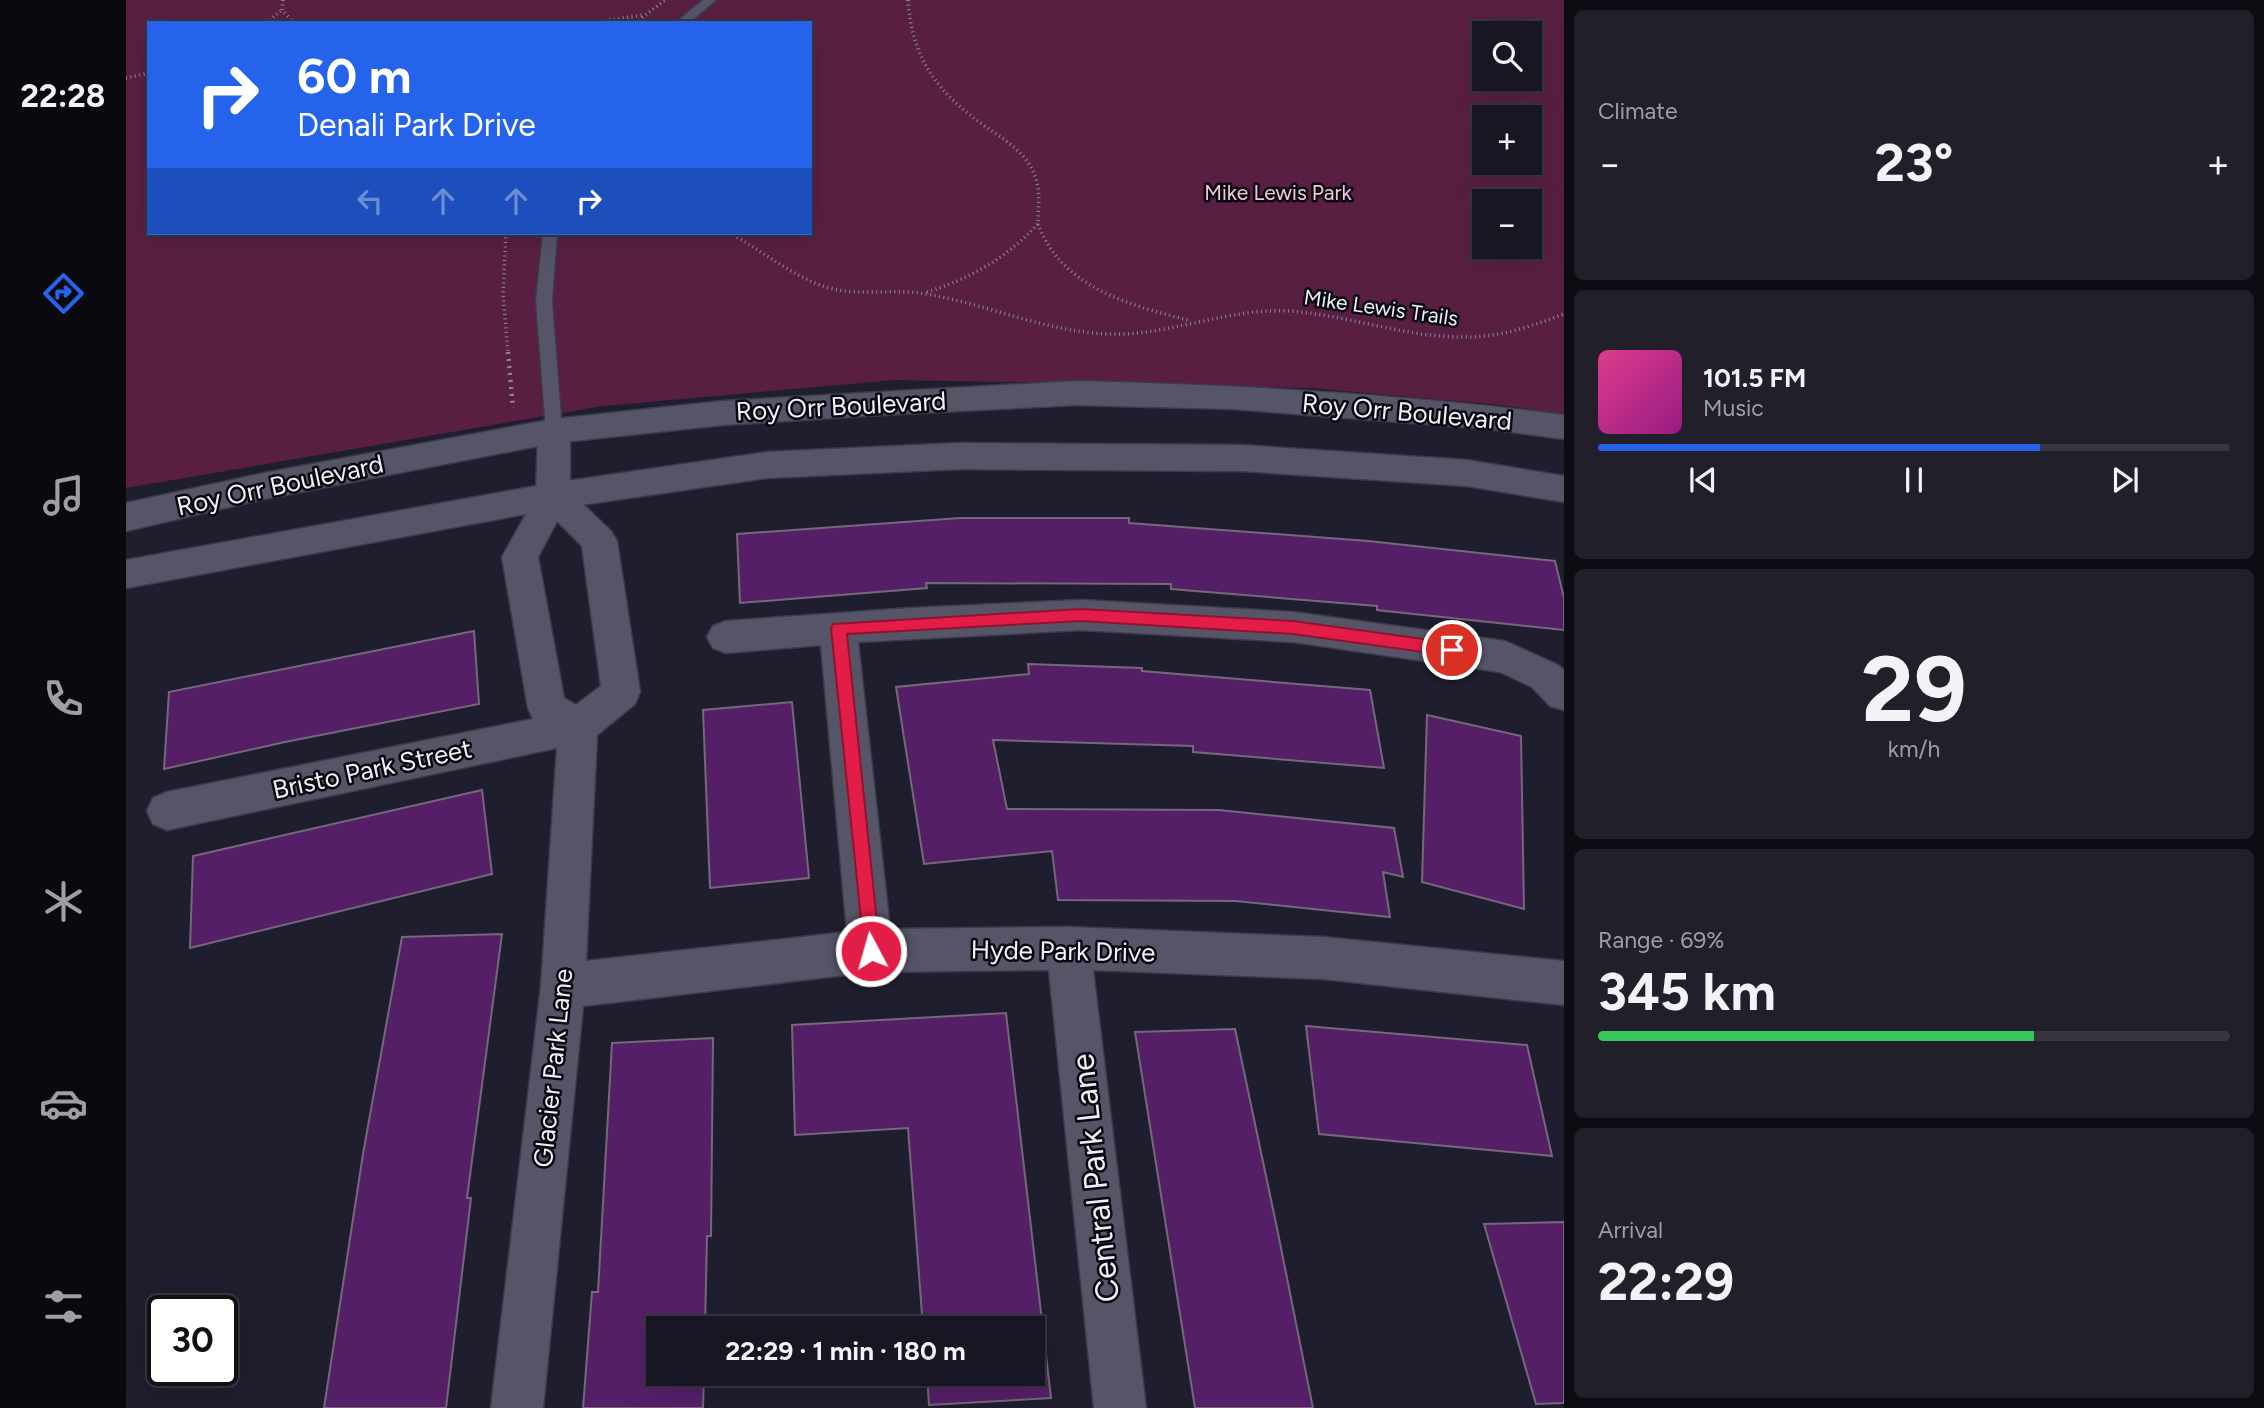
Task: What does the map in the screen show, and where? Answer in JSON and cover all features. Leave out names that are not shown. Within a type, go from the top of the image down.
[{"type":"street","name":"Roy Orr Boulevard","points":[[126,517],[264,486],[554,431],[723,413],[1077,393],[1233,397],[1489,417],[1564,427]]},
{"type":"street","points":[[553,496],[599,541],[621,692],[578,727],[547,708],[520,557],[553,496],[554,431]]},
{"type":"street","points":[[126,574],[553,496],[767,465],[960,456],[1241,458],[1467,473],[1564,489]]},
{"type":"street","points":[[726,637],[1081,615],[1293,627],[1505,657],[1555,685]]},
{"type":"street","points":[[838,628],[871,951]]},
{"type":"street","name":"Bristo Park Street","points":[[167,811],[578,727]]},
{"type":"street","name":"Glacier Park Lane","points":[[517,1408],[563,986],[578,727]]},
{"type":"street","name":"Hyde Park Drive","points":[[563,986],[871,951],[1069,948],[1323,958],[1564,983]]},
{"type":"street","name":"Central Park Lane","points":[[1069,948],[1120,1408]]},
{"type":"lane","points":[[684,21],[710,0]]},
{"type":"lane","points":[[550,235],[544,321],[554,397],[554,431]]},
{"type":"path","points":[[268,21],[282,10],[284,0]]},
{"type":"path","points":[[637,21],[664,0]]},
{"type":"path","name":"Mike Lewis Trails","points":[[908,0],[911,41],[927,70],[942,90],[968,114],[1015,146],[1035,173],[1038,224],[1049,249],[1086,284],[1140,307],[1192,321]]},
{"type":"path","points":[[282,10],[292,21]]},
{"type":"path","points":[[601,21],[644,15]]},
{"type":"path","points":[[126,78],[147,73]]},
{"type":"path","name":"Mike Lewis Trails","points":[[732,235],[793,272],[827,287],[872,295],[923,293],[962,283],[1015,250],[1038,224]]},
{"type":"path","points":[[506,235],[503,293],[513,418],[554,431]]},
{"type":"path","name":"Mike Lewis Trails","points":[[923,293],[1051,328],[1091,333],[1124,334],[1228,314],[1287,311],[1355,319],[1403,331],[1450,337],[1492,336],[1529,328],[1564,314]]},
{"type":"green space","name":"Mike Lewis Park","points":[[126,0],[1564,0],[1564,414],[1501,405],[1311,388],[895,380],[603,406],[126,488]]},
{"type":"building","points":[[960,518],[1129,518],[1129,523],[1368,541],[1555,561],[1564,598],[1564,630],[1377,610],[1377,606],[1171,589],[1171,584],[926,583],[927,588],[740,603],[737,534]]},
{"type":"building","points":[[474,631],[479,704],[164,769],[169,692]]},
{"type":"building","points":[[1028,664],[1142,668],[1142,671],[1370,690],[1384,768],[1193,752],[1193,746],[993,740],[1007,809],[1219,810],[1394,828],[1403,877],[1383,872],[1390,917],[1236,901],[1058,900],[1052,851],[924,864],[896,687],[1029,674]]},
{"type":"building","points":[[792,702],[809,878],[710,888],[703,710]]},
{"type":"building","points":[[1427,715],[1521,736],[1524,909],[1422,882]]},
{"type":"building","points":[[482,790],[492,874],[190,948],[193,856]]},
{"type":"building","points":[[502,934],[467,1198],[471,1198],[446,1408],[324,1408],[363,1154],[402,937]]},
{"type":"building","points":[[1006,1013],[1041,1316],[922,1316],[908,1128],[795,1135],[792,1025]]},
{"type":"building","points":[[1306,1026],[1527,1045],[1552,1156],[1319,1134]]},
{"type":"building","points":[[1235,1029],[1313,1408],[1195,1408],[1135,1032]]},
{"type":"building","points":[[713,1038],[711,1236],[707,1236],[705,1316],[646,1316],[646,1386],[704,1386],[703,1408],[583,1408],[592,1292],[598,1292],[612,1043]]},
{"type":"building","points":[[1564,1222],[1564,1403],[1536,1404],[1484,1224]]},
{"type":"building","points":[[1045,1347],[1051,1398],[929,1405],[928,1386],[1045,1386]]},
{"type":"route","points":[[871,951],[838,628],[1081,615],[1293,627],[1452,650]]}]
